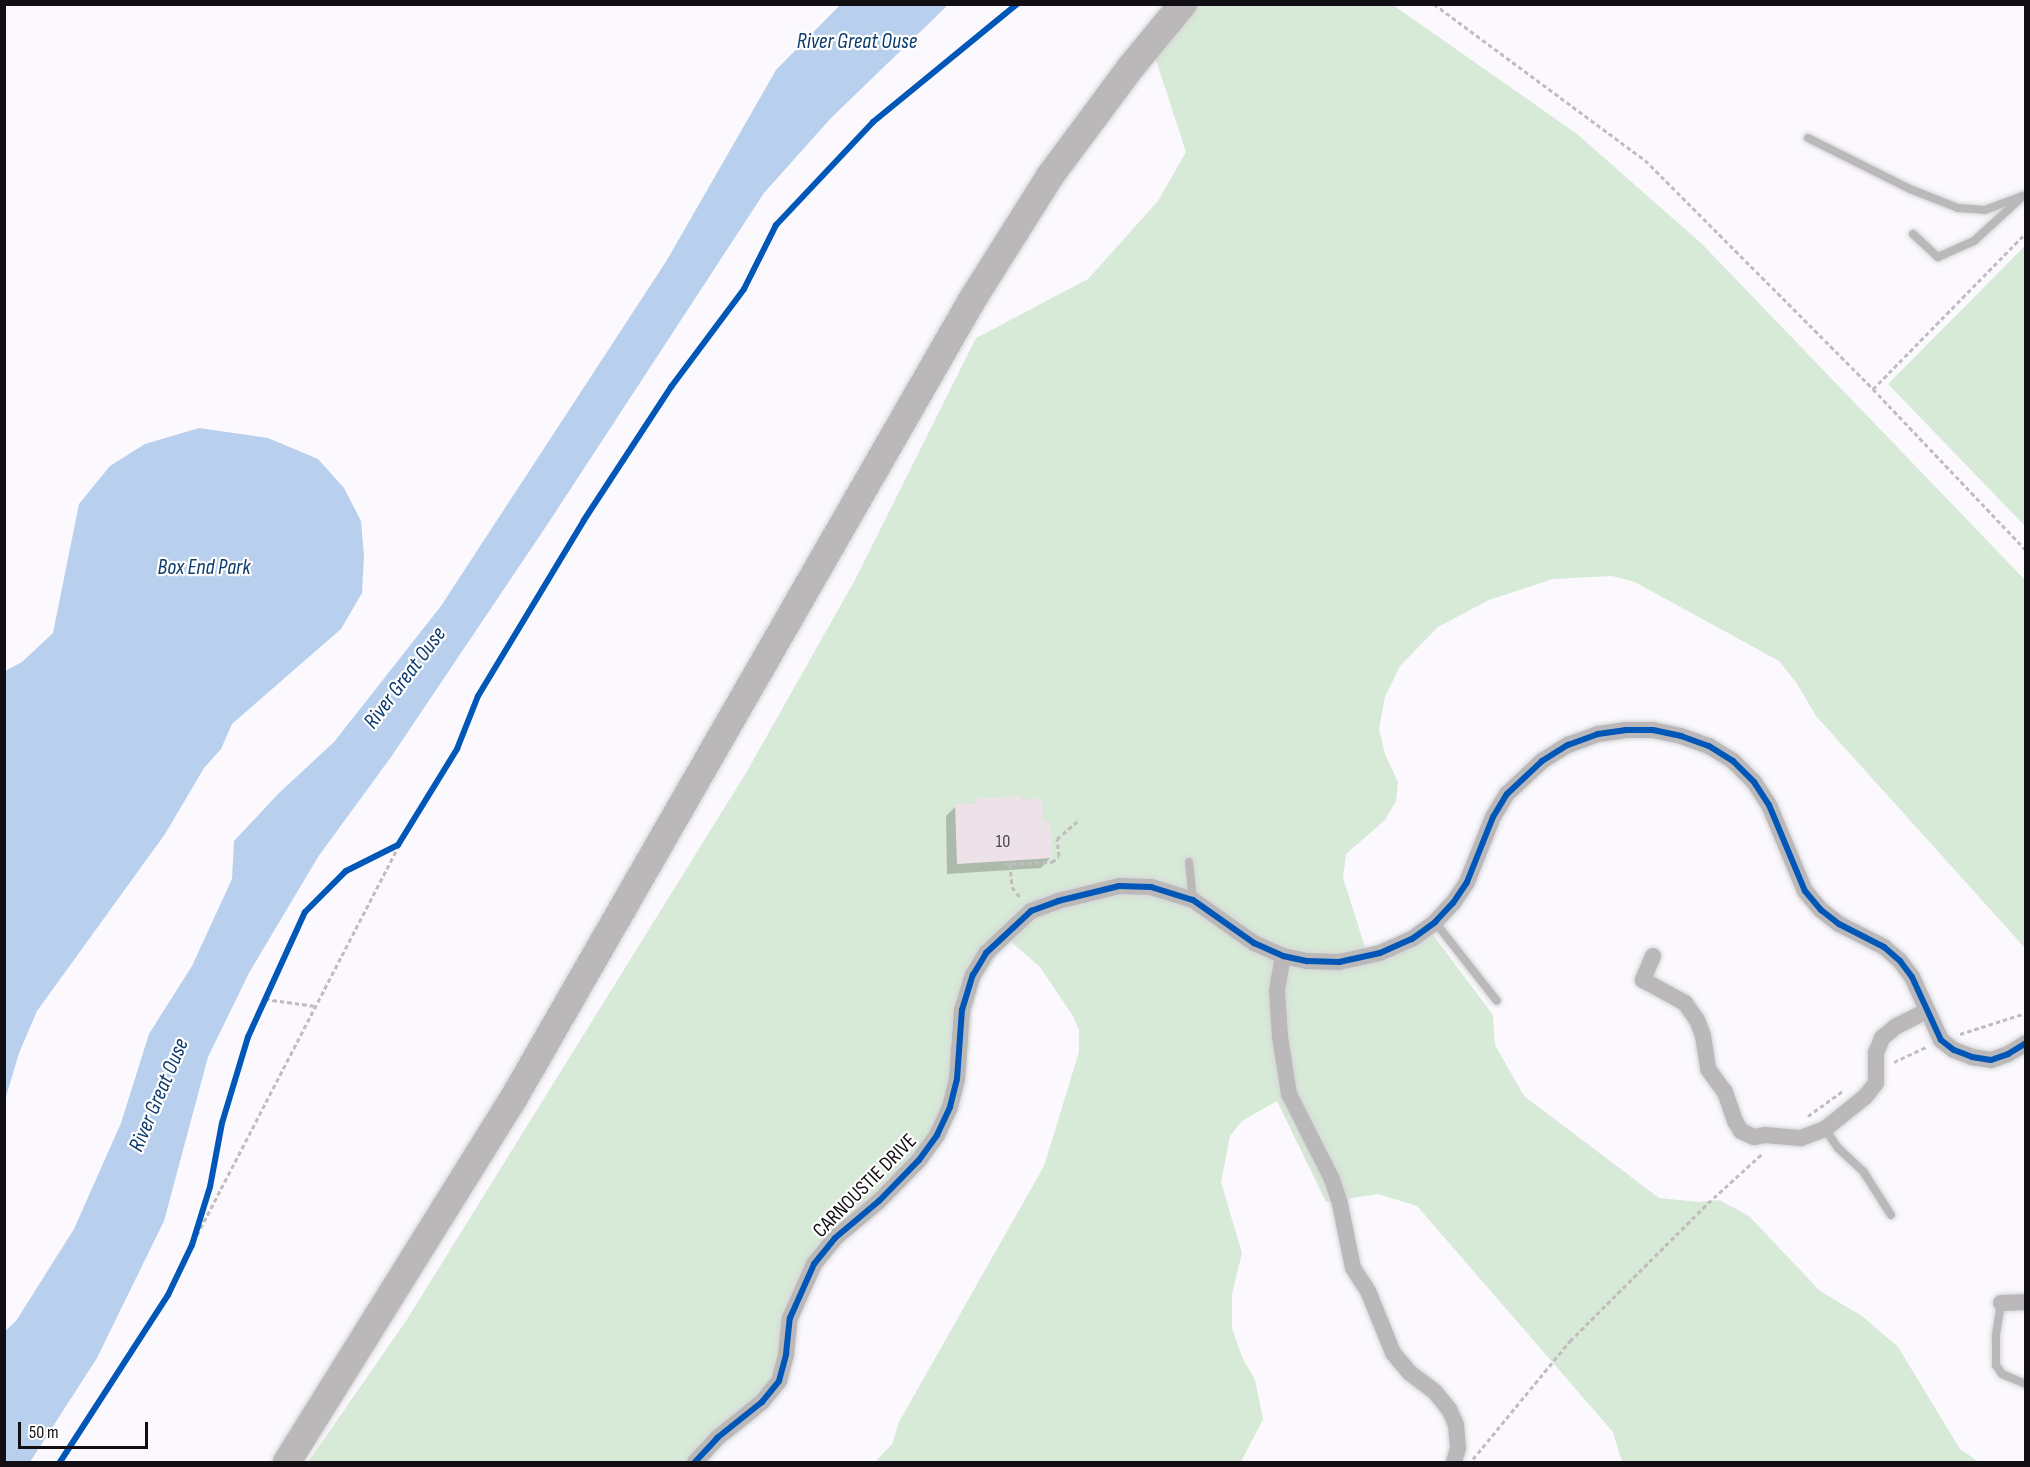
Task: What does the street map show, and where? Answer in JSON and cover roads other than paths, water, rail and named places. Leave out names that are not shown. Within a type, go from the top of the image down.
[{"type":"highway","points":[[286,1462],[512,1101],[972,300],[1050,176],[1131,67],[1182,4]]},
{"type":"street","name":"CARNOUSTIE DRIVE","points":[[695,1462],[717,1438],[762,1402],[779,1381],[786,1354],[790,1318],[814,1264],[835,1239],[879,1201],[919,1160],[937,1135],[950,1107],[957,1079],[962,1010],[973,975],[986,953],[1031,911],[1058,901],[1119,886],[1151,887],[1193,900],[1254,943],[1283,956],[1307,962],[1339,962],[1369,955],[1412,939],[1435,922],[1453,903],[1467,882],[1493,817],[1507,794],[1542,761],[1568,746],[1598,734],[1625,730],[1653,730],[1681,735],[1709,746],[1733,761],[1754,782],[1769,805],[1805,891],[1821,910],[1839,924],[1884,947],[1900,960],[1912,977],[1941,1040],[1954,1050],[1972,1057],[1991,1060],[2008,1054],[2025,1043]]},
{"type":"street","points":[[1283,956],[1277,991],[1280,1037],[1289,1094],[1332,1179],[1340,1204],[1353,1268],[1368,1291],[1393,1353],[1410,1373],[1435,1392],[1449,1409],[1456,1425],[1458,1448],[1454,1462]]},
{"type":"street","points":[[1653,956],[1643,980],[1685,1003],[1697,1020],[1708,1069],[1725,1092],[1741,1131],[1754,1137],[1783,1135],[1801,1138],[1825,1129],[1865,1097],[1876,1083],[1876,1053],[1882,1038],[1896,1027],[1926,1011]]},
{"type":"street","points":[[2001,1303],[2025,1302]]},
{"type":"lane","points":[[1808,138],[1910,189],[1958,208],[1985,210],[2025,194]]},
{"type":"lane","points":[[1913,234],[1938,257],[1974,241],[2025,194]]},
{"type":"lane","points":[[1189,862],[1193,900]]},
{"type":"lane","points":[[1435,922],[1497,1001]]},
{"type":"lane","points":[[1825,1129],[1838,1148],[1863,1171],[1891,1215]]},
{"type":"lane","points":[[2001,1303],[1996,1336],[1996,1365],[2002,1374],[2025,1384]]},
{"type":"water","name":"River Great Ouse","points":[[840,5],[948,5],[831,118],[764,193],[547,525],[391,757],[318,857],[249,973],[208,1057],[164,1221],[97,1358],[30,1462],[5,1462],[5,1331],[16,1321],[74,1229],[121,1123],[149,1034],[192,966],[232,879],[234,841],[279,793],[334,742],[441,606],[667,260],[776,70]]},
{"type":"water","name":"Box End Park","points":[[199,428],[268,438],[318,459],[344,488],[361,521],[364,556],[362,593],[341,629],[232,724],[221,749],[204,768],[165,834],[37,1011],[19,1053],[5,1100],[5,671],[22,662],[53,633],[79,504],[110,466],[145,444]]}]
